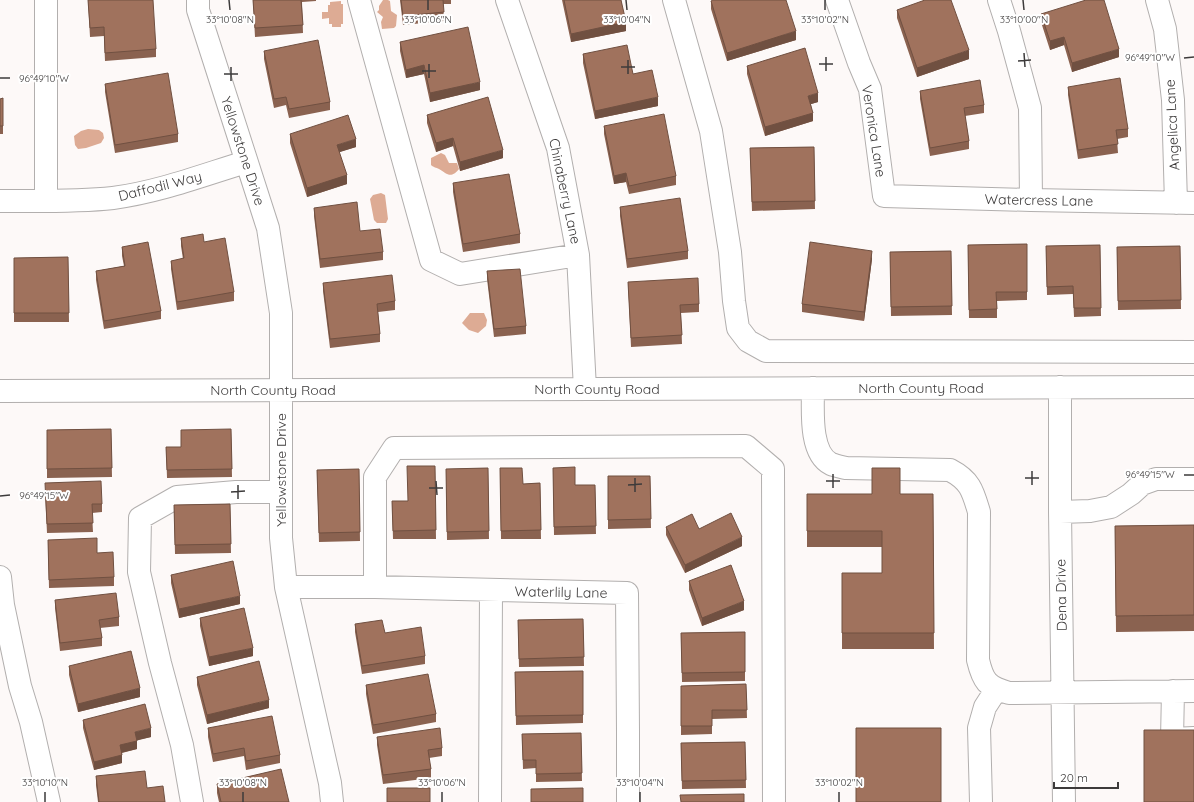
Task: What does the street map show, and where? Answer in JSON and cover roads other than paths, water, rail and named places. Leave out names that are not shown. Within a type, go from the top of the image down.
[{"type":"street","points":[[46,0],[46,201]]},
{"type":"street","name":"Yellowstone Drive","points":[[198,0],[198,10],[268,228],[281,313],[281,538],[286,587],[330,783],[332,802]]},
{"type":"street","points":[[359,0],[431,260],[460,274],[578,255]]},
{"type":"street","name":"Chinaberry Lane","points":[[507,0],[558,148],[578,255],[585,389]]},
{"type":"street","points":[[674,0],[711,131],[730,252],[738,328],[748,341],[766,351],[1194,352]]},
{"type":"street","name":"Veronica Lane","points":[[837,0],[859,63],[870,89],[884,196]]},
{"type":"street","points":[[999,0],[1030,108],[1032,200]]},
{"type":"street","name":"Angelica Lane","points":[[1157,0],[1165,29],[1185,203]]},
{"type":"street","name":"Daffodil Way","points":[[0,201],[46,201],[113,198],[158,189],[246,162]]},
{"type":"street","name":"Watercress Lane","points":[[884,196],[1185,203]]},
{"type":"street","name":"Dena Drive","points":[[1060,387],[1060,512],[1064,802]]},
{"type":"street","name":"North County Road","points":[[0,391],[1194,387]]},
{"type":"street","points":[[812,388],[814,439],[821,454],[830,463],[846,468],[950,470],[961,476],[972,490],[979,512],[978,660],[986,683],[996,690],[1009,693],[1034,694],[1062,692],[1183,691],[1172,739],[1194,738]]},
{"type":"street","points":[[375,587],[375,477],[394,448],[746,446],[773,469],[774,802]]},
{"type":"street","points":[[1060,512],[1090,511],[1111,506],[1131,494],[1142,484],[1156,479],[1194,479]]},
{"type":"street","points":[[192,802],[182,745],[160,663],[139,572],[140,518],[177,497],[236,492],[281,492]]},
{"type":"street","points":[[0,577],[3,605],[20,686],[31,722],[49,802]]},
{"type":"street","name":"Waterlily Lane","points":[[286,587],[375,587],[627,593],[628,802]]},
{"type":"street","points":[[490,802],[491,590]]},
{"type":"street","points":[[980,802],[979,728],[985,707],[996,690]]}]
